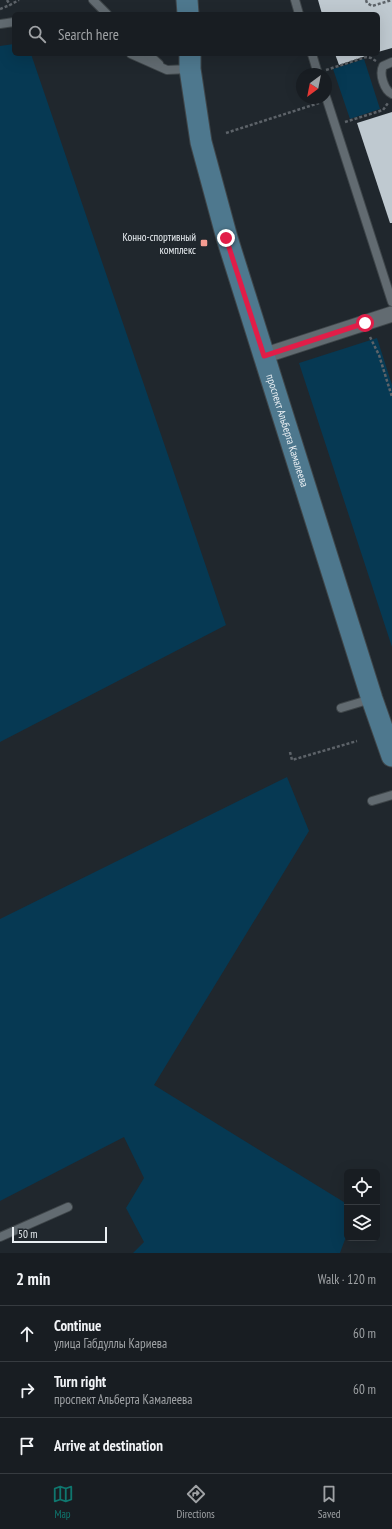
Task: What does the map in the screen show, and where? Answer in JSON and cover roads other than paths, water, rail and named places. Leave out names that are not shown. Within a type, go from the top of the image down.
[{"type":"main road","points":[[187,0],[188,12]]},
{"type":"main road","name":"проспект Альберта Камалеева","points":[[190,62],[201,142],[226,238],[372,699],[392,756]]},
{"type":"street","points":[[264,356],[392,314]]},
{"type":"lane","points":[[93,0],[105,12]]},
{"type":"lane","points":[[295,0],[298,12]]},
{"type":"lane","points":[[0,24],[12,22]]},
{"type":"lane","points":[[136,56],[167,70],[190,62]]},
{"type":"lane","points":[[150,56],[162,67]]},
{"type":"lane","points":[[313,56],[316,68]]},
{"type":"lane","points":[[391,97],[386,90],[381,73],[383,66],[392,62]]},
{"type":"lane","points":[[328,104],[392,302]]},
{"type":"lane","points":[[341,708],[372,699]]},
{"type":"lane","points":[[372,801],[392,795]]},
{"type":"lane","points":[[0,1237],[68,1207]]},
{"type":"place","name":"Конно-спортивный комплекс","points":[[204,243]]}]
